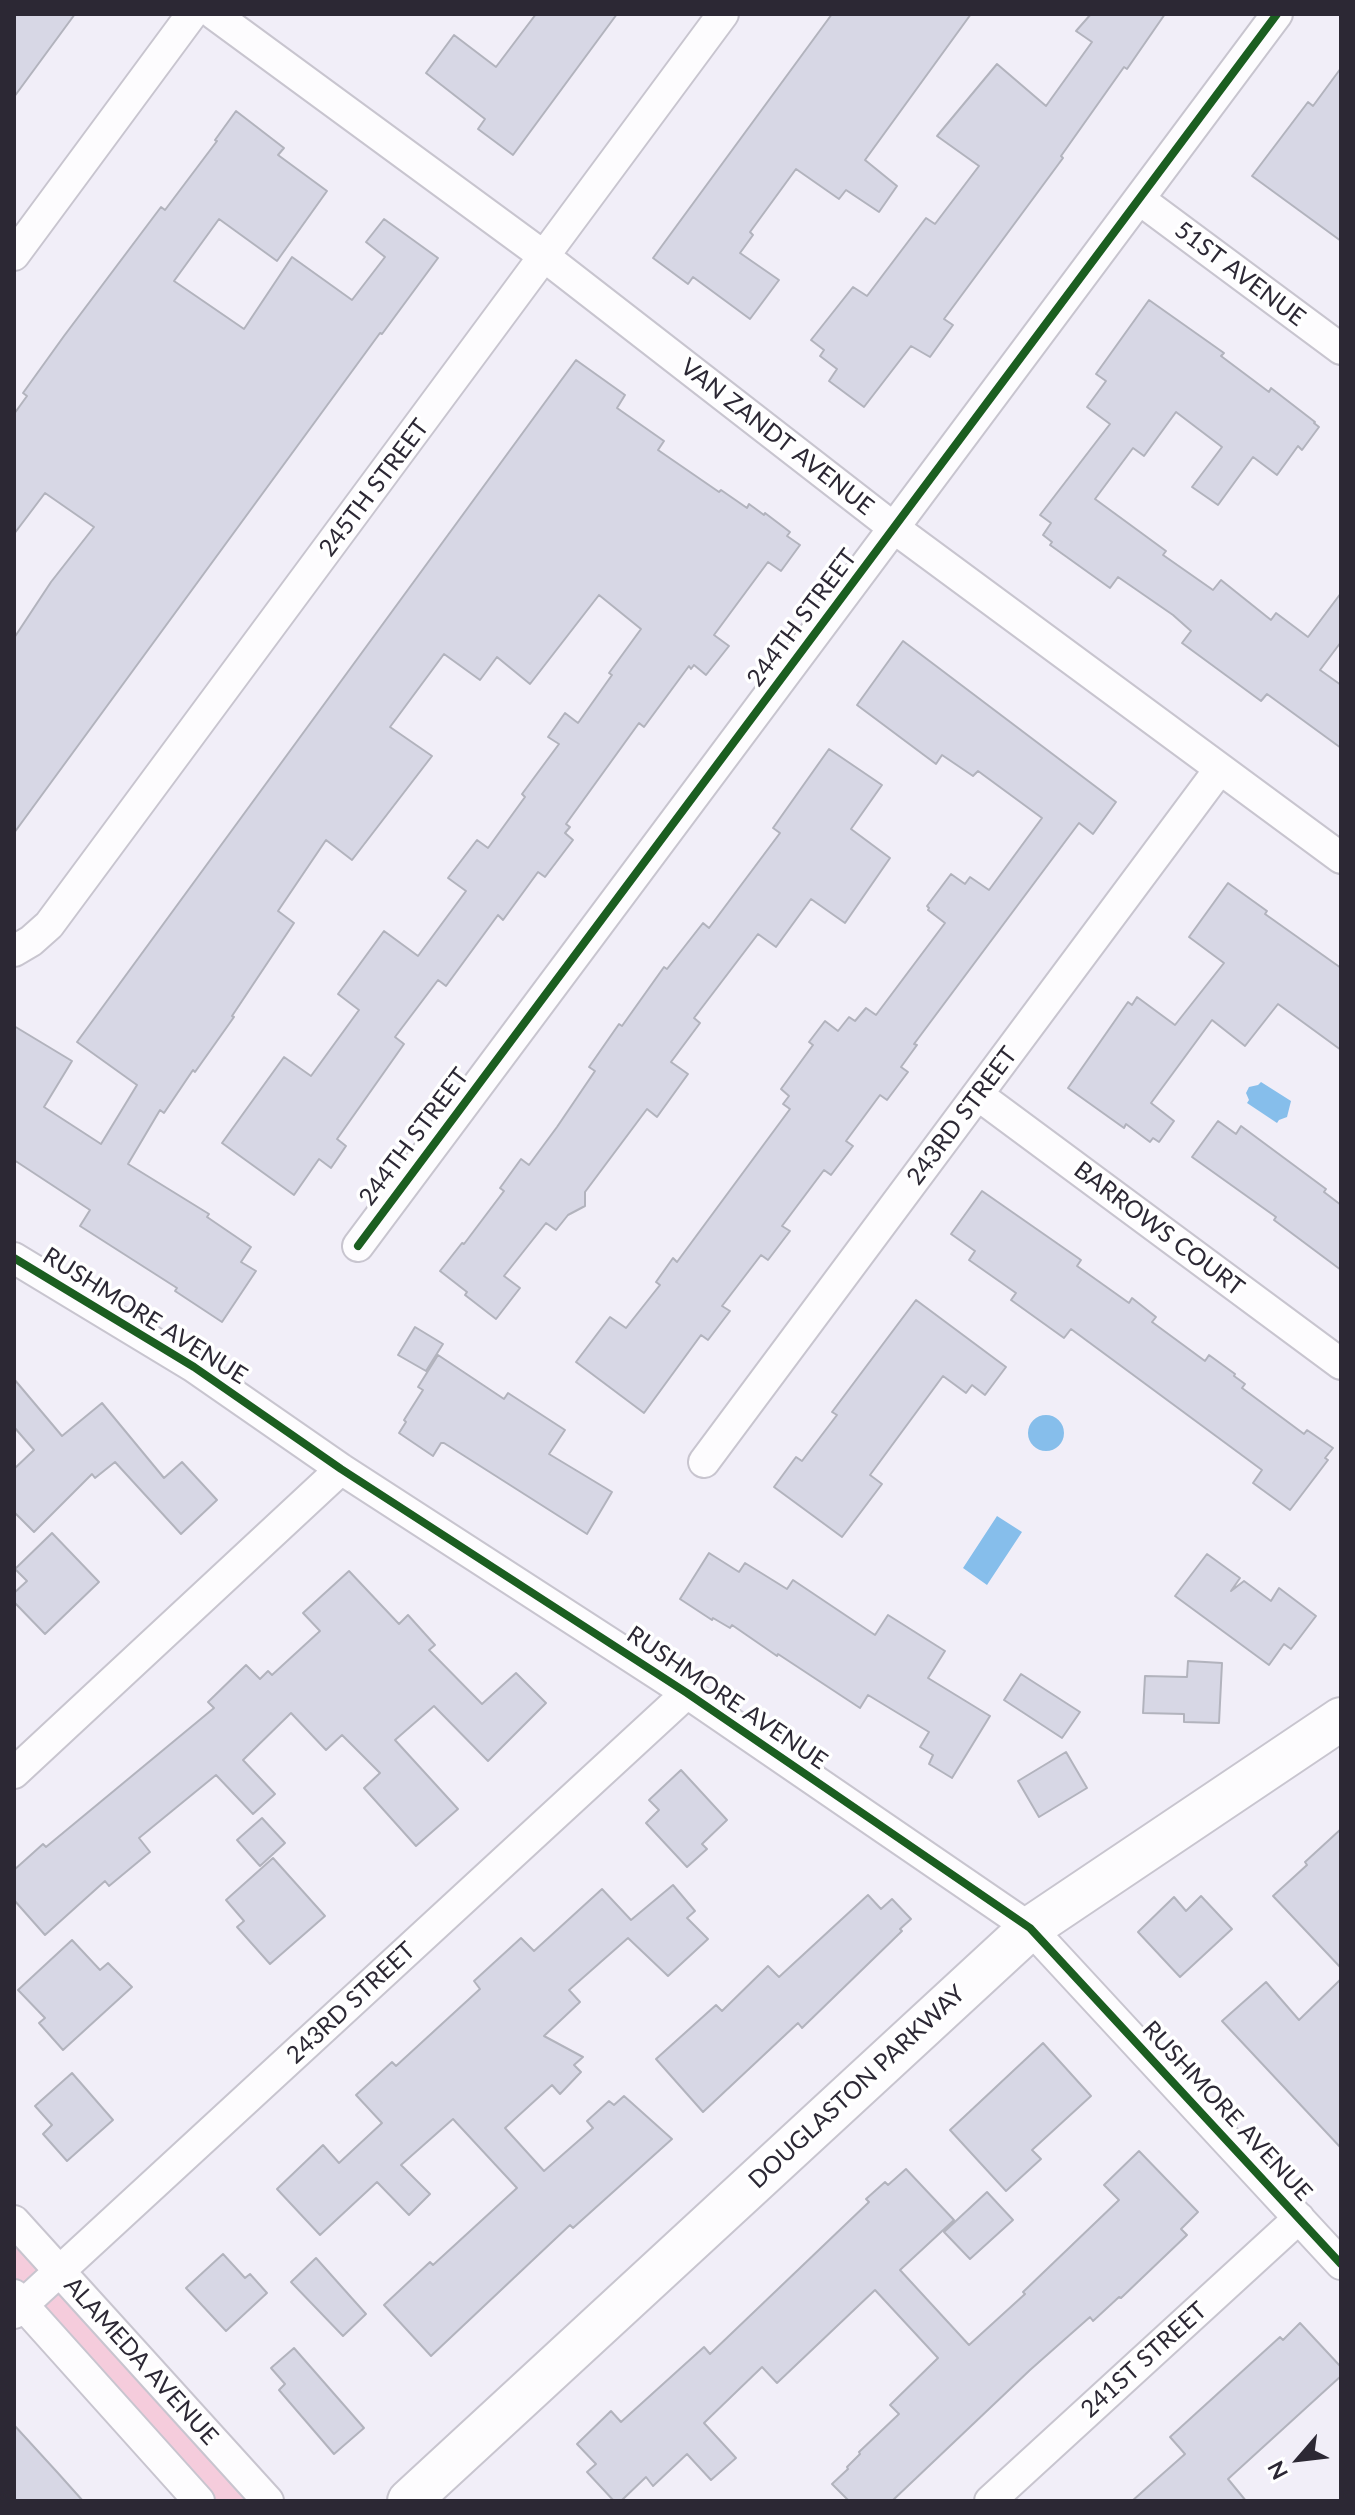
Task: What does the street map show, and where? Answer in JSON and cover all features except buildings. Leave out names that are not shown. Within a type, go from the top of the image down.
[{"type":"main road","name":"DOUGLASTON PARKWAY","points":[[409,2501],[1030,1928],[1341,1719]]},
{"type":"street","points":[[14,255],[192,14]]},
{"type":"street","name":"VAN ZANDT AVENUE","points":[[214,14],[545,257],[894,528],[1341,858]]},
{"type":"street","name":"245TH STREET","points":[[14,951],[49,925],[723,14]]},
{"type":"street","name":"244TH STREET","points":[[358,1246],[1277,14]]},
{"type":"street","name":"51ST AVENUE","points":[[1139,199],[1341,349]]},
{"type":"street","name":"243RD STREET","points":[[704,1462],[1219,770]]},
{"type":"street","name":"BARROWS COURT","points":[[978,1095],[1341,1364]]},
{"type":"street","name":"RUSHMORE AVENUE","points":[[14,1258],[194,1367],[341,1469],[687,1693],[1030,1928],[1341,2264]]},
{"type":"street","points":[[14,1773],[341,1469]]},
{"type":"street","name":"243RD STREET","points":[[31,2294],[687,1693]]},
{"type":"street","name":"241ST STREET","points":[[990,2501],[1299,2218]]},
{"type":"street","name":"ALAMEDA AVENUE","points":[[14,2221],[31,2294],[199,2501]]},
{"type":"street","name":"ALAMEDA AVENUE","points":[[31,2294],[268,2501]]},
{"type":"shaded area","points":[[14,2232],[256,2501],[211,2501],[14,2287]]},
{"type":"water","points":[[1261,1082],[1291,1101],[1287,1117],[1277,1123],[1247,1103],[1249,1087]]},
{"type":"water","points":[[1046,1415],[1059,1420],[1064,1433],[1059,1446],[1046,1451],[1033,1446],[1028,1433],[1033,1420]]},
{"type":"water","points":[[997,1516],[1022,1532],[987,1585],[963,1568]]},
{"type":"cycle path","points":[[358,1246],[1277,14]]},
{"type":"cycle path","points":[[14,1258],[194,1367],[341,1469],[687,1693],[1030,1928],[1341,2264]]}]
